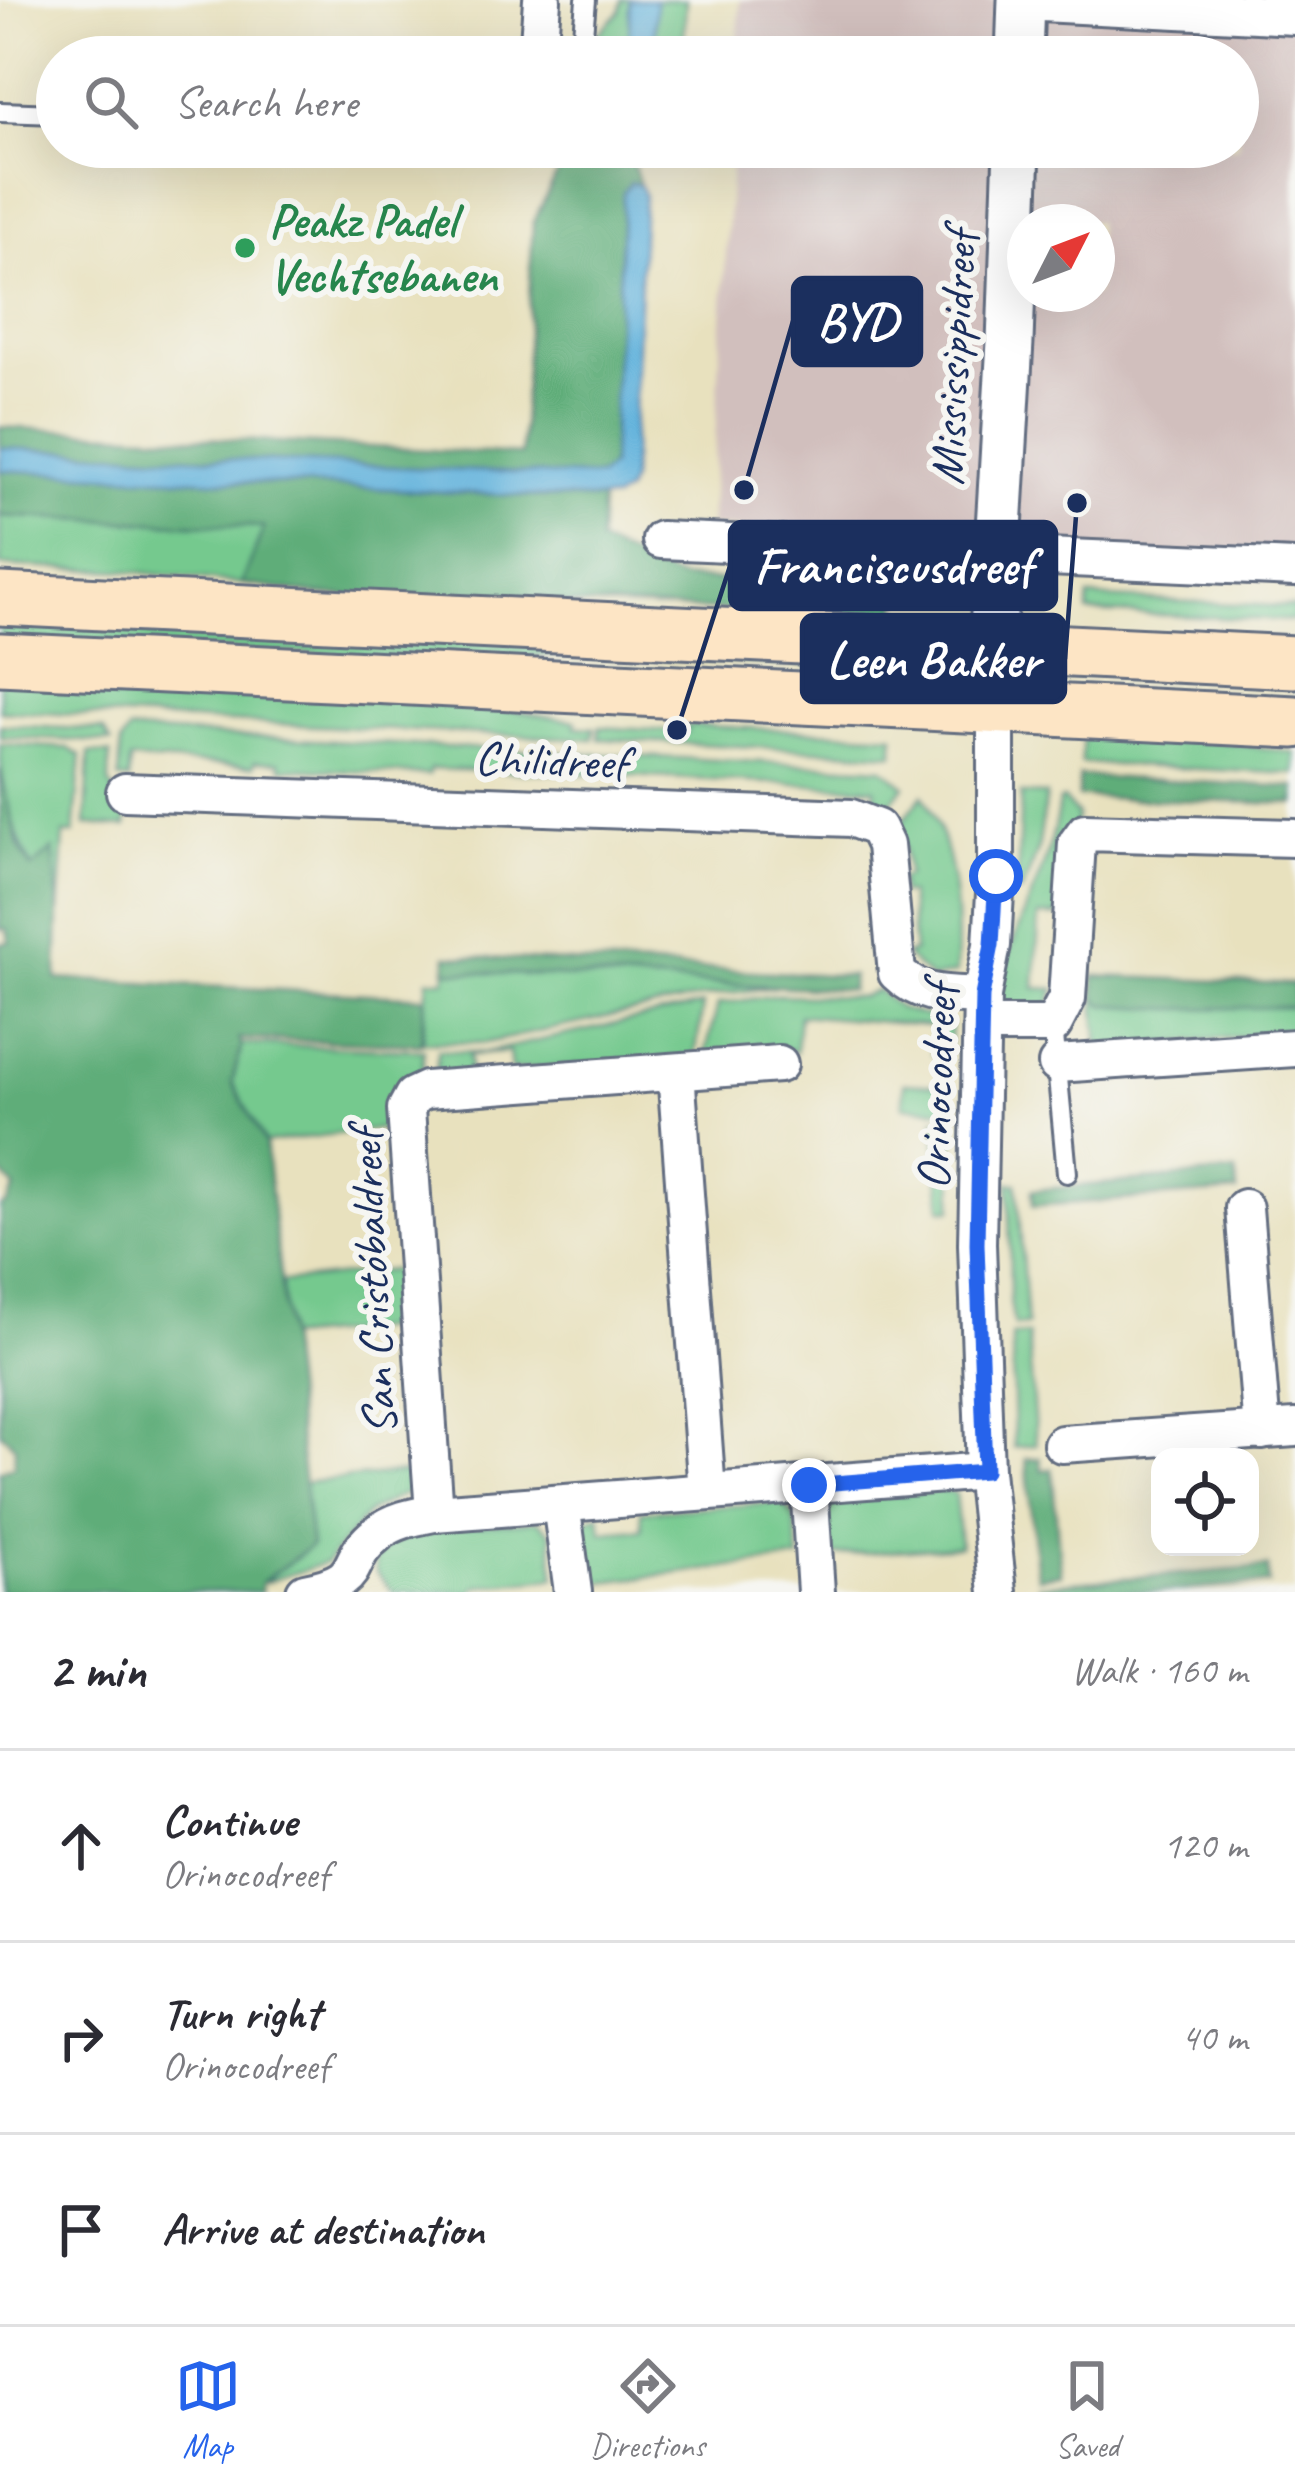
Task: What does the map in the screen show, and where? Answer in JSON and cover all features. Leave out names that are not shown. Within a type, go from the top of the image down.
[{"type":"main road","points":[[0,599],[1295,662]]},
{"type":"main road","points":[[0,659],[1295,722]]},
{"type":"street","points":[[539,36],[542,0]]},
{"type":"street","points":[[1020,36],[1021,1],[1295,16]]},
{"type":"street","name":"Mississippidreef","points":[[996,708],[992,647],[1016,168]]},
{"type":"street","points":[[661,540],[1295,568]]},
{"type":"street","name":"Orinocodreef","points":[[996,708],[996,876],[982,1010],[977,1244],[985,1471],[998,1592]]},
{"type":"street","name":"Chilidreef","points":[[125,792],[851,818],[877,828],[885,845],[897,973],[909,985],[982,1010]]},
{"type":"street","points":[[982,1010],[1053,1025],[1067,998],[1077,843],[1085,832],[1295,838]]},
{"type":"street","points":[[1057,1064],[1295,1048]]},
{"type":"street","name":"San Cristóbaldreef","points":[[434,1513],[406,1109],[413,1096],[427,1090],[779,1064]]},
{"type":"street","points":[[676,1072],[707,1492]]},
{"type":"street","points":[[1062,1444],[1279,1430],[1244,1208]]},
{"type":"street","points":[[305,1592],[359,1583],[373,1536],[397,1521],[434,1513],[985,1471]]},
{"type":"street","points":[[809,1485],[816,1592]]},
{"type":"street","points":[[561,1504],[573,1592]]},
{"type":"lane","points":[[583,36],[586,0]]},
{"type":"lane","points":[[0,112],[36,113]]},
{"type":"lane","points":[[1053,1025],[1066,1173]]},
{"type":"shaded area","points":[[740,0],[1295,0],[1295,582],[710,526],[731,168],[1259,168],[1259,36],[738,36]]},
{"type":"green space","points":[[622,0],[630,0],[629,36],[596,36],[620,11]]},
{"type":"green space","points":[[656,0],[686,0],[684,36],[655,36]]},
{"type":"green space","points":[[560,168],[635,168],[640,185],[631,183],[611,467],[599,477],[0,448],[0,427],[521,455],[533,223]]},
{"type":"green space","points":[[0,470],[601,500],[599,542],[678,578],[868,587],[871,565],[902,566],[897,617],[321,595],[242,584],[264,527],[0,516]]},
{"type":"green space","points":[[0,516],[265,527],[242,584],[128,571],[0,566]]},
{"type":"green space","points":[[1088,597],[1295,607],[1295,621],[1088,612]]},
{"type":"green space","points":[[0,617],[896,661],[896,670],[567,654],[474,661],[0,641]]},
{"type":"green space","points":[[0,678],[457,701],[576,721],[576,727],[594,728],[593,739],[0,711]]},
{"type":"green space","points":[[0,725],[103,730],[111,742],[0,737]]},
{"type":"green space","points":[[687,725],[894,735],[894,754],[599,739],[599,727],[687,732]]},
{"type":"green space","points":[[1084,728],[1159,732],[1295,753],[1295,774],[1081,763]]},
{"type":"green space","points":[[129,731],[589,754],[588,774],[430,769],[429,775],[281,768],[280,762],[255,761],[254,766],[130,760],[129,780],[119,779],[121,743]]},
{"type":"green space","points":[[0,744],[68,748],[81,756],[74,834],[64,834],[59,912],[53,851],[33,868],[9,808]]},
{"type":"green space","points":[[89,753],[110,754],[109,784],[127,807],[126,827],[86,825]]},
{"type":"green space","points":[[594,754],[883,768],[905,786],[883,812],[875,810],[875,788],[593,774]]},
{"type":"green space","points":[[0,769],[18,845],[32,868],[53,849],[59,912],[57,979],[425,997],[421,1044],[239,1039],[242,1044],[232,1082],[265,1143],[311,1546],[261,1583],[261,1592],[0,1592],[0,1471],[14,1465],[15,1446],[0,1432],[0,1207],[15,1188],[0,1172],[0,944],[9,942],[7,929],[0,929]]},
{"type":"green space","points":[[1079,776],[1295,787],[1295,804],[1078,797]]},
{"type":"green space","points":[[1021,794],[1046,795],[1038,851],[1021,893],[1017,892]]},
{"type":"green space","points":[[923,795],[948,859],[957,927],[956,973],[931,979],[905,955],[914,952],[909,894],[901,894],[900,878],[907,876],[904,846],[895,846],[894,832]]},
{"type":"green space","points":[[1063,799],[1077,815],[1058,916],[1039,916],[1035,988],[1055,989],[1048,1007],[995,1008],[1008,956]]},
{"type":"green space","points":[[447,956],[852,976],[851,990],[446,971]]},
{"type":"green space","points":[[446,971],[776,987],[714,995],[485,1043],[422,1042],[428,979],[445,980]]},
{"type":"green space","points":[[1094,976],[1295,984],[1295,1007],[1104,1005],[1095,998]]},
{"type":"green space","points":[[878,990],[900,1009],[951,1022],[949,1056],[932,1055],[933,1026],[799,1015],[796,1052],[705,1055],[718,1004],[777,995],[862,997]]},
{"type":"green space","points":[[1095,998],[1104,1005],[1295,1007],[1295,1032],[1099,1049]]},
{"type":"green space","points":[[703,1005],[695,1057],[511,1070],[509,1052],[469,1055],[470,1072],[436,1075],[438,1050],[482,1053]]},
{"type":"green space","points":[[242,1044],[424,1050],[422,1076],[408,1077],[395,1087],[393,1127],[265,1143],[232,1082]]},
{"type":"green space","points":[[904,1083],[948,1086],[948,1110],[903,1106]]},
{"type":"green space","points":[[935,1119],[955,1119],[953,1209],[942,1209]]},
{"type":"green space","points":[[1236,1172],[1237,1192],[1033,1206],[1032,1190]]},
{"type":"green space","points":[[1009,1183],[1017,1183],[1027,1325],[1014,1326],[1010,1301]]},
{"type":"green space","points":[[402,1269],[405,1327],[285,1338],[282,1282]]},
{"type":"green space","points":[[1028,1335],[1036,1445],[1014,1447],[1012,1336]]},
{"type":"green space","points":[[1040,1458],[1042,1470],[1052,1469],[1061,1574],[1037,1577],[1026,1459]]},
{"type":"green space","points":[[419,1471],[408,1492],[370,1511],[326,1563],[260,1584],[311,1546],[301,1483]]},
{"type":"green space","points":[[945,1490],[955,1493],[960,1546],[825,1556],[827,1508],[834,1501]]},
{"type":"green space","points":[[782,1503],[794,1516],[799,1559],[584,1584],[581,1523],[600,1514],[602,1532],[642,1529],[641,1511]]},
{"type":"green space","points":[[538,1521],[551,1533],[555,1578],[478,1586],[470,1592],[393,1592],[376,1573],[375,1558],[407,1531]]},
{"type":"green space","points":[[1268,1567],[1269,1584],[1159,1592],[1038,1592],[1038,1585]]},
{"type":"water","points":[[630,0],[656,0],[655,36],[629,36]]},
{"type":"water","points":[[631,183],[640,185],[644,194],[631,479],[626,492],[613,500],[0,470],[0,448],[599,477],[611,466],[623,193]]},
{"type":"place","name":"Peakz Padel Vechtsebanen","points":[[245,248]]},
{"type":"place","name":"BYD","points":[[744,490]]},
{"type":"place","name":"Leen Bakker","points":[[1077,503]]},
{"type":"place","name":"Franciscusdreef","points":[[677,730]]},
{"type":"route","points":[[809,1485],[985,1471],[977,1244],[982,996],[992,945],[996,876]]}]
